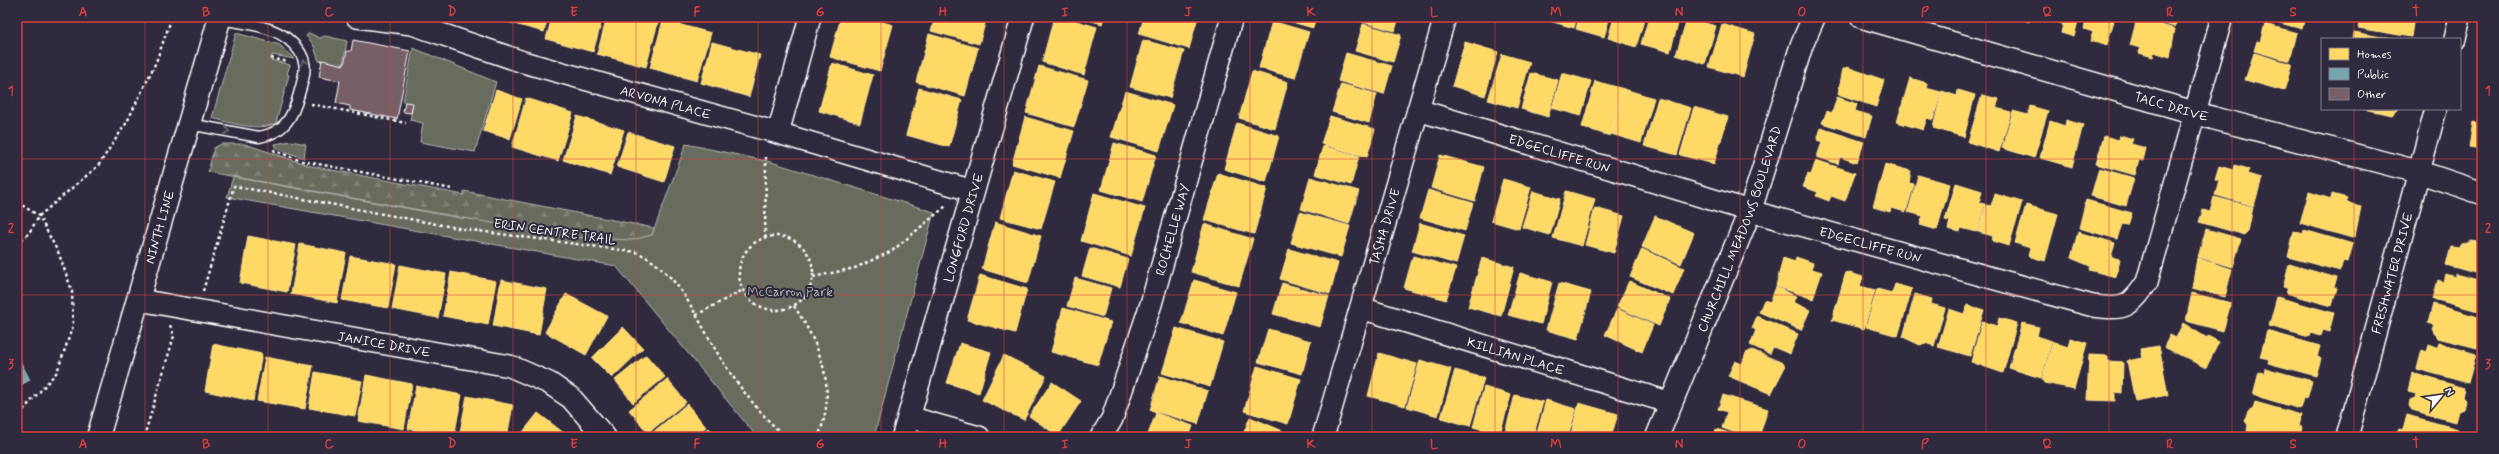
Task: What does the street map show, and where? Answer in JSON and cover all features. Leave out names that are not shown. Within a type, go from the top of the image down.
[{"type":"street","name":"ARVONA PLACE","points":[[357,17],[412,24],[523,62],[778,133],[973,191]]},
{"type":"street","points":[[778,133],[810,17]]},
{"type":"street","name":"LONGFORD DRIVE","points":[[906,427],[1023,17]]},
{"type":"street","name":"ROCHELLE WAY","points":[[1101,437],[1112,419],[1151,304],[1232,17]]},
{"type":"street","name":"TASHA DRIVE","points":[[1323,437],[1445,17]]},
{"type":"street","name":"CHURCHILL MEADOWS BOULEVARD","points":[[1657,437],[1750,211],[1802,44],[1814,17]]},
{"type":"street","name":"TACC DRIVE","points":[[1862,17],[2196,114],[2419,172],[2482,193]]},
{"type":"street","name":"EDGECLIFFE RUN","points":[[1418,110],[1750,211],[2093,306],[2114,309],[2135,300],[2147,282],[2196,114],[2222,17]]},
{"type":"street","points":[[2455,38],[2460,17]]},
{"type":"street","name":"NINTH LINE","points":[[98,437],[140,300],[220,18]]},
{"type":"street","name":"FRESHWATER DRIVE","points":[[2347,437],[2436,110]]},
{"type":"street","name":"JANICE DRIVE","points":[[140,300],[510,366],[548,383],[571,398],[605,437]]},
{"type":"street","name":"KILLIAN PLACE","points":[[1361,308],[1671,403]]},
{"type":"street","points":[[906,427],[979,437]]},
{"type":"lane","points":[[189,124],[259,137],[275,132],[292,117],[306,71],[305,64],[298,48],[282,35],[220,18]]},
{"type":"path","points":[[17,244],[29,232],[39,216],[98,166],[127,122],[156,62],[172,17]]},
{"type":"path","points":[[271,58],[291,63],[305,64]]},
{"type":"path","points":[[310,101],[312,105],[406,123]]},
{"type":"path","points":[[264,136],[271,148],[302,161],[452,189]]},
{"type":"path","points":[[765,238],[766,155]]},
{"type":"path","name":"ERIN CENTRE TRAIL","points":[[203,292],[234,186],[463,229],[636,252],[656,262],[683,294],[719,356],[738,382],[786,437]]},
{"type":"path","points":[[17,202],[39,216],[59,254],[72,291],[73,326],[57,372],[17,417]]},
{"type":"path","points":[[813,277],[855,268],[892,251],[946,206]]},
{"type":"path","points":[[783,237],[800,244],[808,254],[813,267],[813,277],[811,287],[804,298],[794,306],[782,310],[769,310],[757,305],[743,290],[739,278],[740,265],[749,248],[765,238],[783,237]]},
{"type":"path","points":[[696,314],[743,290]]},
{"type":"path","points":[[794,306],[816,342],[826,380],[827,414],[818,437]]},
{"type":"path","points":[[144,437],[174,336],[169,324]]},
{"type":"green space","points":[[236,33],[280,45],[294,59],[272,55],[271,60],[290,65],[287,74],[289,75],[276,123],[269,126],[244,126],[212,118]]},
{"type":"green space","points":[[309,33],[320,38],[325,36],[347,41],[343,65],[319,61],[313,44],[306,36]]},
{"type":"green space","points":[[413,48],[496,82],[475,152],[420,142],[423,123],[410,120],[413,104],[403,102]]},
{"type":"green space","points":[[291,141],[306,144],[304,158],[277,149],[275,144]]},
{"type":"green space","points":[[221,144],[245,144],[311,166],[464,195],[464,191],[654,228],[652,235],[632,240],[570,237],[208,172],[214,148]]},
{"type":"green space","name":"McCarron Park","points":[[686,144],[771,162],[934,212],[874,437],[757,437],[616,266],[227,197],[233,177],[461,218],[652,235]]},
{"type":"building: Homes","points":[[497,17],[548,17],[544,32],[496,19]]},
{"type":"building: Homes","points":[[552,17],[603,17],[593,52],[546,39]]},
{"type":"building: Homes","points":[[607,17],[659,19],[646,67],[597,54]]},
{"type":"building: Homes","points":[[841,17],[866,17],[893,25],[880,71],[830,57]]},
{"type":"building: Homes","points":[[935,17],[987,17],[979,44],[931,31]]},
{"type":"building: Homes","points":[[1054,17],[1063,17],[1097,27],[1084,75],[1042,62]]},
{"type":"building: Homes","points":[[1079,17],[1104,17],[1102,24]]},
{"type":"building: Homes","points":[[1144,17],[1198,17],[1189,49],[1139,34]]},
{"type":"building: Homes","points":[[1274,17],[1316,17],[1313,28]]},
{"type":"building: Homes","points":[[1360,17],[1399,17],[1395,31],[1359,21]]},
{"type":"building: Homes","points":[[1547,17],[1577,17],[1574,28],[1546,20]]},
{"type":"building: Homes","points":[[1579,17],[1610,17],[1604,37],[1576,29]]},
{"type":"building: Homes","points":[[1614,17],[1645,17],[1636,47],[1608,38]]},
{"type":"building: Homes","points":[[1649,17],[1680,17],[1670,52],[1641,44]]},
{"type":"building: Homes","points":[[2017,17],[2031,17],[2029,22]]},
{"type":"building: Homes","points":[[2049,17],[2079,17],[2074,37],[2061,33],[2063,24],[2048,20]]},
{"type":"building: Homes","points":[[2087,17],[2115,17],[2107,45],[2090,41],[2093,32],[2084,29]]},
{"type":"building: Homes","points":[[2140,17],[2178,17],[2175,27]]},
{"type":"building: Homes","points":[[2257,17],[2305,17],[2302,29]]},
{"type":"building: Homes","points":[[2360,17],[2414,17],[2411,37],[2358,28]]},
{"type":"building: Homes","points":[[1687,18],[1716,26],[1705,64],[1676,55]]},
{"type":"building: Homes","points":[[2137,18],[2175,29],[2170,57],[2154,52],[2153,57],[2139,53],[2140,48],[2130,45]]},
{"type":"building: Homes","points":[[663,20],[711,33],[697,81],[650,68]]},
{"type":"building: Homes","points":[[1272,21],[1309,32],[1295,78],[1259,68]]},
{"type":"building: Homes","points":[[1363,24],[1401,35],[1393,62],[1355,51]]},
{"type":"building: Homes","points":[[1722,24],[1755,34],[1743,77],[1709,67]]},
{"type":"building: Homes","points":[[2265,24],[2297,33],[2290,61],[2254,51],[2257,41],[2260,42]]},
{"type":"building: Homes","points":[[2354,32],[2387,38],[2353,38]]},
{"type":"building: Homes","points":[[929,34],[978,48],[965,96],[916,82]]},
{"type":"building: Homes","points":[[1143,40],[1184,51],[1170,98],[1130,87]]},
{"type":"building: Homes","points":[[712,42],[760,55],[749,97],[701,83]]},
{"type":"building: Homes","points":[[1465,42],[1498,52],[1485,96],[1452,86]]},
{"type":"building: Homes","points":[[1346,53],[1392,66],[1384,94],[1338,81]]},
{"type":"building: Homes","points":[[2254,53],[2292,64],[2284,91],[2245,80]]},
{"type":"building: Homes","points":[[1502,54],[1530,62],[1517,108],[1488,100]]},
{"type":"building: Homes","points":[[832,63],[873,75],[860,123],[819,111]]},
{"type":"building: Homes","points":[[1039,66],[1088,80],[1074,127],[1026,113]]},
{"type":"building: Homes","points":[[1847,67],[1884,80],[1876,107],[1838,94],[1843,69]]},
{"type":"building: Homes","points":[[1252,71],[1288,82],[1275,129],[1239,118]]},
{"type":"building: Homes","points":[[1531,73],[1558,80],[1548,117],[1521,109]]},
{"type":"building: Homes","points":[[1562,73],[1591,81],[1581,116],[1552,108]]},
{"type":"building: Homes","points":[[1910,78],[1927,83],[1926,88],[1941,92],[1933,120],[1927,118],[1923,130],[1897,122]]},
{"type":"building: Homes","points":[[1595,81],[1624,89],[1610,136],[1582,127]]},
{"type":"building: Homes","points":[[1341,84],[1377,94],[1369,123],[1332,112]]},
{"type":"building: Homes","points":[[919,88],[962,100],[949,147],[906,135]]},
{"type":"building: Homes","points":[[1624,89],[1654,98],[1641,143],[1611,134]]},
{"type":"building: Homes","points":[[496,90],[522,99],[510,139],[483,131]]},
{"type":"building: Homes","points":[[1958,90],[1975,95],[1964,137],[1933,128],[1942,91],[1957,96]]},
{"type":"building: Homes","points":[[1125,91],[1173,105],[1159,151],[1111,137]]},
{"type":"building: Homes","points":[[1982,95],[1999,99],[1996,108],[2011,112],[1999,152],[1968,142]]},
{"type":"building: Homes","points":[[1837,97],[1857,104],[1855,111],[1872,116],[1866,137],[1822,123],[1827,111],[1832,113]]},
{"type":"building: Homes","points":[[526,98],[573,113],[558,161],[512,147]]},
{"type":"building: Homes","points":[[1658,98],[1691,108],[1677,155],[1644,146]]},
{"type":"building: Homes","points":[[2030,106],[2048,111],[2034,158],[2002,148],[2013,111],[2028,115]]},
{"type":"building: Homes","points":[[1694,107],[1728,117],[1714,164],[1680,155]]},
{"type":"building: Homes","points":[[2480,107],[2482,107],[2482,149],[2469,147],[2473,122],[2477,123]]},
{"type":"building: Homes","points":[[2368,110],[2398,110],[2392,115]]},
{"type":"building: Homes","points":[[577,116],[624,130],[610,175],[563,160]]},
{"type":"building: Homes","points":[[1330,116],[1375,129],[1367,157],[1321,144]]},
{"type":"building: Homes","points":[[1025,117],[1074,131],[1060,178],[1012,164]]},
{"type":"building: Homes","points":[[2066,120],[2083,125],[2072,167],[2040,158],[2050,121],[2065,126]]},
{"type":"building: Homes","points":[[1237,123],[1279,136],[1266,182],[1224,169]]},
{"type":"building: Homes","points":[[1821,128],[1864,142],[1857,163],[1840,157],[1838,164],[1817,157],[1822,142],[1817,140]]},
{"type":"building: Homes","points":[[628,132],[675,146],[664,182],[617,167]]},
{"type":"building: Homes","points":[[2120,135],[2133,139],[2131,144],[2146,148],[2143,161],[2139,160],[2135,175],[2096,164],[2104,136],[2119,140]]},
{"type":"building: Homes","points":[[1114,143],[1156,155],[1142,202],[1101,190]]},
{"type":"building: Homes","points":[[1323,146],[1359,156],[1351,185],[1315,174]]},
{"type":"building: Homes","points":[[1440,155],[1484,167],[1475,201],[1431,188]]},
{"type":"building: Homes","points":[[1816,160],[1855,173],[1845,201],[1831,196],[1829,201],[1816,196],[1818,192],[1803,187],[1808,174],[1811,175]]},
{"type":"building: Homes","points":[[1885,164],[1911,171],[1909,183],[1914,184],[1906,212],[1891,208],[1890,212],[1873,207]]},
{"type":"building: Homes","points":[[2234,165],[2249,169],[2247,174],[2262,178],[2254,206],[2215,195],[2219,180],[2215,179],[2219,166],[2233,170]]},
{"type":"building: Homes","points":[[2099,168],[2134,178],[2126,206],[2091,196]]},
{"type":"building: Homes","points":[[1013,170],[1055,182],[1041,229],[1000,218]]},
{"type":"building: Homes","points":[[1218,173],[1267,188],[1254,234],[1204,220]]},
{"type":"building: Homes","points":[[1918,175],[1950,184],[1937,230],[1920,225],[1923,216],[1908,212]]},
{"type":"building: Homes","points":[[1310,177],[1359,191],[1349,224],[1301,209]]},
{"type":"building: Homes","points":[[1503,179],[1531,187],[1519,229],[1491,221]]},
{"type":"building: Homes","points":[[1956,183],[1982,191],[1979,203],[1985,204],[1977,232],[1961,228],[1960,232],[1948,229],[1950,221],[1945,220]]},
{"type":"building: Homes","points":[[1428,190],[1473,203],[1465,231],[1420,218]]},
{"type":"building: Homes","points":[[1533,191],[1560,199],[1550,235],[1522,227]]},
{"type":"building: Homes","points":[[1566,191],[1595,199],[1582,246],[1553,238]]},
{"type":"building: Homes","points":[[2309,192],[2331,199],[2332,194],[2347,198],[2346,202],[2361,207],[2355,236],[2352,238],[2300,223]]},
{"type":"building: Homes","points":[[1094,193],[1145,208],[1131,256],[1081,241]]},
{"type":"building: Homes","points":[[1995,194],[2022,202],[2009,246],[1992,241],[1993,236],[1978,232],[1986,205],[1991,206]]},
{"type":"building: Homes","points":[[2214,197],[2253,207],[2248,232],[2245,235],[2199,222],[2203,210],[2210,212]]},
{"type":"building: Homes","points":[[2086,200],[2132,213],[2128,225],[2122,224],[2117,239],[2079,228]]},
{"type":"building: Homes","points":[[2026,205],[2058,214],[2045,261],[2028,256],[2030,248],[2015,243]]},
{"type":"building: Homes","points":[[1595,208],[1624,216],[1614,253],[1585,245]]},
{"type":"building: Homes","points":[[1300,212],[1350,226],[1341,257],[1291,243]]},
{"type":"building: Homes","points":[[1655,216],[1694,233],[1681,264],[1642,247]]},
{"type":"building: Homes","points":[[995,222],[1041,236],[1028,283],[982,269]]},
{"type":"building: Homes","points":[[1420,223],[1464,236],[1456,264],[1412,251]]},
{"type":"building: Homes","points":[[1204,224],[1253,239],[1239,286],[1191,272]]},
{"type":"building: Homes","points":[[2206,229],[2241,239],[2233,267],[2198,257]]},
{"type":"building: Homes","points":[[2304,230],[2353,244],[2348,262],[2343,261],[2340,271],[2288,257],[2294,231],[2303,234]]},
{"type":"building: Homes","points":[[2078,232],[2115,243],[2111,257],[2120,259],[2116,277],[2089,270],[2090,266],[2071,258]]},
{"type":"building: Homes","points":[[248,236],[296,245],[287,292],[240,283]]},
{"type":"building: Homes","points":[[2472,240],[2482,242],[2482,275],[2446,265],[2451,247],[2459,248],[2460,245]]},
{"type":"building: Homes","points":[[300,244],[346,253],[337,303],[291,294]]},
{"type":"building: Homes","points":[[1090,248],[1128,259],[1120,287],[1082,276]]},
{"type":"building: Homes","points":[[1289,249],[1338,263],[1330,294],[1280,279]]},
{"type":"building: Homes","points":[[1642,249],[1684,268],[1673,295],[1630,277]]},
{"type":"building: Homes","points":[[350,256],[396,264],[388,308],[342,300]]},
{"type":"building: Homes","points":[[1413,256],[1456,268],[1446,300],[1404,288]]},
{"type":"building: Homes","points":[[1796,257],[1813,263],[1812,269],[1822,272],[1813,299],[1776,286],[1783,258],[1795,262]]},
{"type":"building: Homes","points":[[1482,258],[1514,267],[1501,316],[1468,307]]},
{"type":"building: Homes","points":[[2197,258],[2232,269],[2225,297],[2192,288]]},
{"type":"building: Homes","points":[[2289,264],[2337,278],[2334,287],[2337,288],[2332,306],[2286,293],[2288,288],[2283,287]]},
{"type":"building: Homes","points":[[400,265],[446,274],[438,318],[392,309]]},
{"type":"building: Homes","points":[[451,272],[496,281],[488,325],[443,316]]},
{"type":"building: Homes","points":[[1846,272],[1863,277],[1860,286],[1875,290],[1864,329],[1832,320]]},
{"type":"building: Homes","points":[[1520,273],[1552,282],[1541,324],[1508,315]]},
{"type":"building: Homes","points":[[2445,274],[2455,277],[2455,274],[2482,281],[2482,312],[2433,299],[2438,280],[2443,282]]},
{"type":"building: Homes","points":[[980,275],[1027,289],[1015,333],[967,320]]},
{"type":"building: Homes","points":[[1075,278],[1111,288],[1103,317],[1067,306]]},
{"type":"building: Homes","points":[[501,280],[547,289],[539,335],[493,326]]},
{"type":"building: Homes","points":[[1194,280],[1236,292],[1223,336],[1181,323]]},
{"type":"building: Homes","points":[[1629,281],[1670,299],[1659,326],[1617,307]]},
{"type":"building: Homes","points":[[1282,283],[1329,296],[1320,327],[1273,314]]},
{"type":"building: Homes","points":[[1559,283],[1591,292],[1578,339],[1546,330]]},
{"type":"building: Homes","points":[[1895,284],[1912,289],[1898,336],[1866,327],[1877,289],[1892,293]]},
{"type":"building: Homes","points":[[1776,287],[1796,296],[1793,302],[1810,310],[1801,330],[1759,312],[1764,300],[1770,302]]},
{"type":"building: Homes","points":[[2192,293],[2231,303],[2223,331],[2186,321]]},
{"type":"building: Homes","points":[[566,294],[607,316],[586,355],[545,332]]},
{"type":"building: Homes","points":[[1915,294],[1932,299],[1931,304],[1945,308],[1934,346],[1925,343],[1920,345],[1903,337]]},
{"type":"building: Homes","points":[[2277,297],[2334,313],[2329,332],[2322,330],[2320,336],[2310,333],[2309,337],[2269,326]]},
{"type":"building: Homes","points":[[2433,304],[2482,318],[2482,337],[2477,348],[2438,338],[2433,329],[2435,325],[2428,323]]},
{"type":"building: Homes","points":[[1967,305],[1984,310],[1970,356],[1938,347],[1949,309],[1964,314]]},
{"type":"building: Homes","points":[[1063,308],[1111,322],[1098,365],[1051,352]]},
{"type":"building: Homes","points":[[1617,309],[1653,325],[1642,352],[1605,335]]},
{"type":"building: Homes","points":[[1757,316],[1798,334],[1790,354],[1773,347],[1770,354],[1750,345],[1756,330],[1752,328]]},
{"type":"building: Homes","points":[[1999,318],[2017,323],[2003,373],[1971,362],[1982,322],[1997,326]]},
{"type":"building: Homes","points":[[2022,323],[2039,327],[2037,336],[2052,341],[2041,378],[2009,368]]},
{"type":"building: Homes","points":[[2183,323],[2207,338],[2208,336],[2219,342],[2206,368],[2164,347],[2170,335],[2176,338]]},
{"type":"building: Homes","points":[[623,327],[643,348],[612,378],[592,358]]},
{"type":"building: Homes","points":[[1176,328],[1223,342],[1210,387],[1162,373]]},
{"type":"building: Homes","points":[[1268,329],[1311,341],[1302,374],[1258,362]]},
{"type":"building: Homes","points":[[2267,331],[2320,346],[2317,357],[2321,358],[2316,376],[2268,363],[2269,359],[2260,357]]},
{"type":"building: Homes","points":[[2070,338],[2087,343],[2074,389],[2044,383],[2042,379],[2053,342],[2068,347]]},
{"type":"building: Homes","points":[[960,343],[991,352],[979,393],[947,383]]},
{"type":"building: Homes","points":[[2439,343],[2476,354],[2468,383],[2417,369],[2422,350],[2427,352],[2429,345],[2437,348]]},
{"type":"building: Homes","points":[[213,344],[262,354],[253,401],[205,391]]},
{"type":"building: Homes","points":[[2159,346],[2168,395],[2135,401],[2127,361],[2142,358],[2140,349]]},
{"type":"building: Homes","points":[[1752,350],[1783,363],[1785,367],[1771,394],[1728,376],[1735,361],[1742,364],[1746,353]]},
{"type":"building: Homes","points":[[1379,353],[1417,364],[1405,406],[1368,396]]},
{"type":"building: Homes","points":[[646,355],[665,377],[633,403],[615,380]]},
{"type":"building: Homes","points":[[1004,355],[1046,376],[1024,420],[982,400]]},
{"type":"building: Homes","points":[[2089,355],[2108,356],[2108,361],[2123,362],[2122,393],[2115,392],[2115,401],[2087,400]]},
{"type":"building: Homes","points":[[265,357],[313,366],[305,409],[257,401]]},
{"type":"building: Homes","points":[[1420,360],[1451,369],[1438,416],[1407,407]]},
{"type":"building: Homes","points":[[1257,366],[1301,379],[1288,424],[1244,411]]},
{"type":"building: Homes","points":[[2265,368],[2312,381],[2307,399],[2303,398],[2300,409],[2253,395],[2259,372],[2264,373]]},
{"type":"building: Homes","points":[[1455,370],[1484,378],[1470,426],[1441,418]]},
{"type":"building: Homes","points":[[315,372],[362,381],[355,416],[309,408]]},
{"type":"building: Homes","points":[[2412,373],[2464,388],[2462,397],[2466,401],[2464,409],[2458,411],[2455,422],[2412,410],[2409,406],[2410,400],[2415,398],[2416,394],[2408,392]]},
{"type":"building: Homes","points":[[366,375],[412,384],[404,429],[358,421]]},
{"type":"building: Homes","points":[[1160,376],[1208,391],[1198,424],[1150,410]]},
{"type":"building: Homes","points":[[667,379],[686,402],[648,433],[629,410]]},
{"type":"building: Homes","points":[[1052,382],[1081,401],[1058,436],[1029,416]]},
{"type":"building: Homes","points":[[416,386],[462,395],[454,437],[408,429]]},
{"type":"building: Homes","points":[[1484,387],[1511,395],[1500,434],[1473,427]]},
{"type":"building: Homes","points":[[1515,395],[1543,402],[1533,437],[1504,436]]},
{"type":"building: Homes","points":[[1723,395],[1768,409],[1759,437],[1747,437],[1722,428],[1727,412],[1718,409]]},
{"type":"building: Homes","points":[[467,396],[513,405],[507,437],[459,437]]},
{"type":"building: Homes","points":[[1546,400],[1576,409],[1568,437],[1536,437]]},
{"type":"building: Homes","points":[[2255,402],[2301,415],[2298,426],[2302,427],[2300,437],[2267,437],[2247,431],[2248,425],[2245,421],[2248,411],[2253,408]]},
{"type":"building: Homes","points":[[1579,403],[1618,414],[1611,437],[1570,437]]},
{"type":"building: Homes","points":[[687,404],[706,427],[693,437],[655,437],[652,433]]},
{"type":"building: Homes","points":[[538,413],[569,437],[519,437]]},
{"type":"building: Homes","points":[[1156,413],[1193,426],[1189,437],[1147,437]]},
{"type":"building: Homes","points":[[2407,415],[2458,429],[2456,437],[2396,437],[2399,429],[2403,430]]},
{"type":"building: Homes","points":[[1250,417],[1283,431],[1281,437],[1242,437]]},
{"type":"building: Homes","points":[[709,428],[717,437],[698,437]]},
{"type":"building: Homes","points":[[1716,429],[1742,437],[1714,437]]},
{"type":"building: Homes","points":[[1356,433],[1368,437],[1355,437]]},
{"type":"building: Public","points":[[17,355],[30,380],[17,387]]},
{"type":"building: Other","points":[[353,40],[410,51],[397,119],[350,110],[350,106],[336,103],[340,81],[319,77],[322,60],[344,65],[347,51],[351,51]]},
{"type":"building: Other","points":[[405,102],[413,103],[411,113],[403,112]]}]
